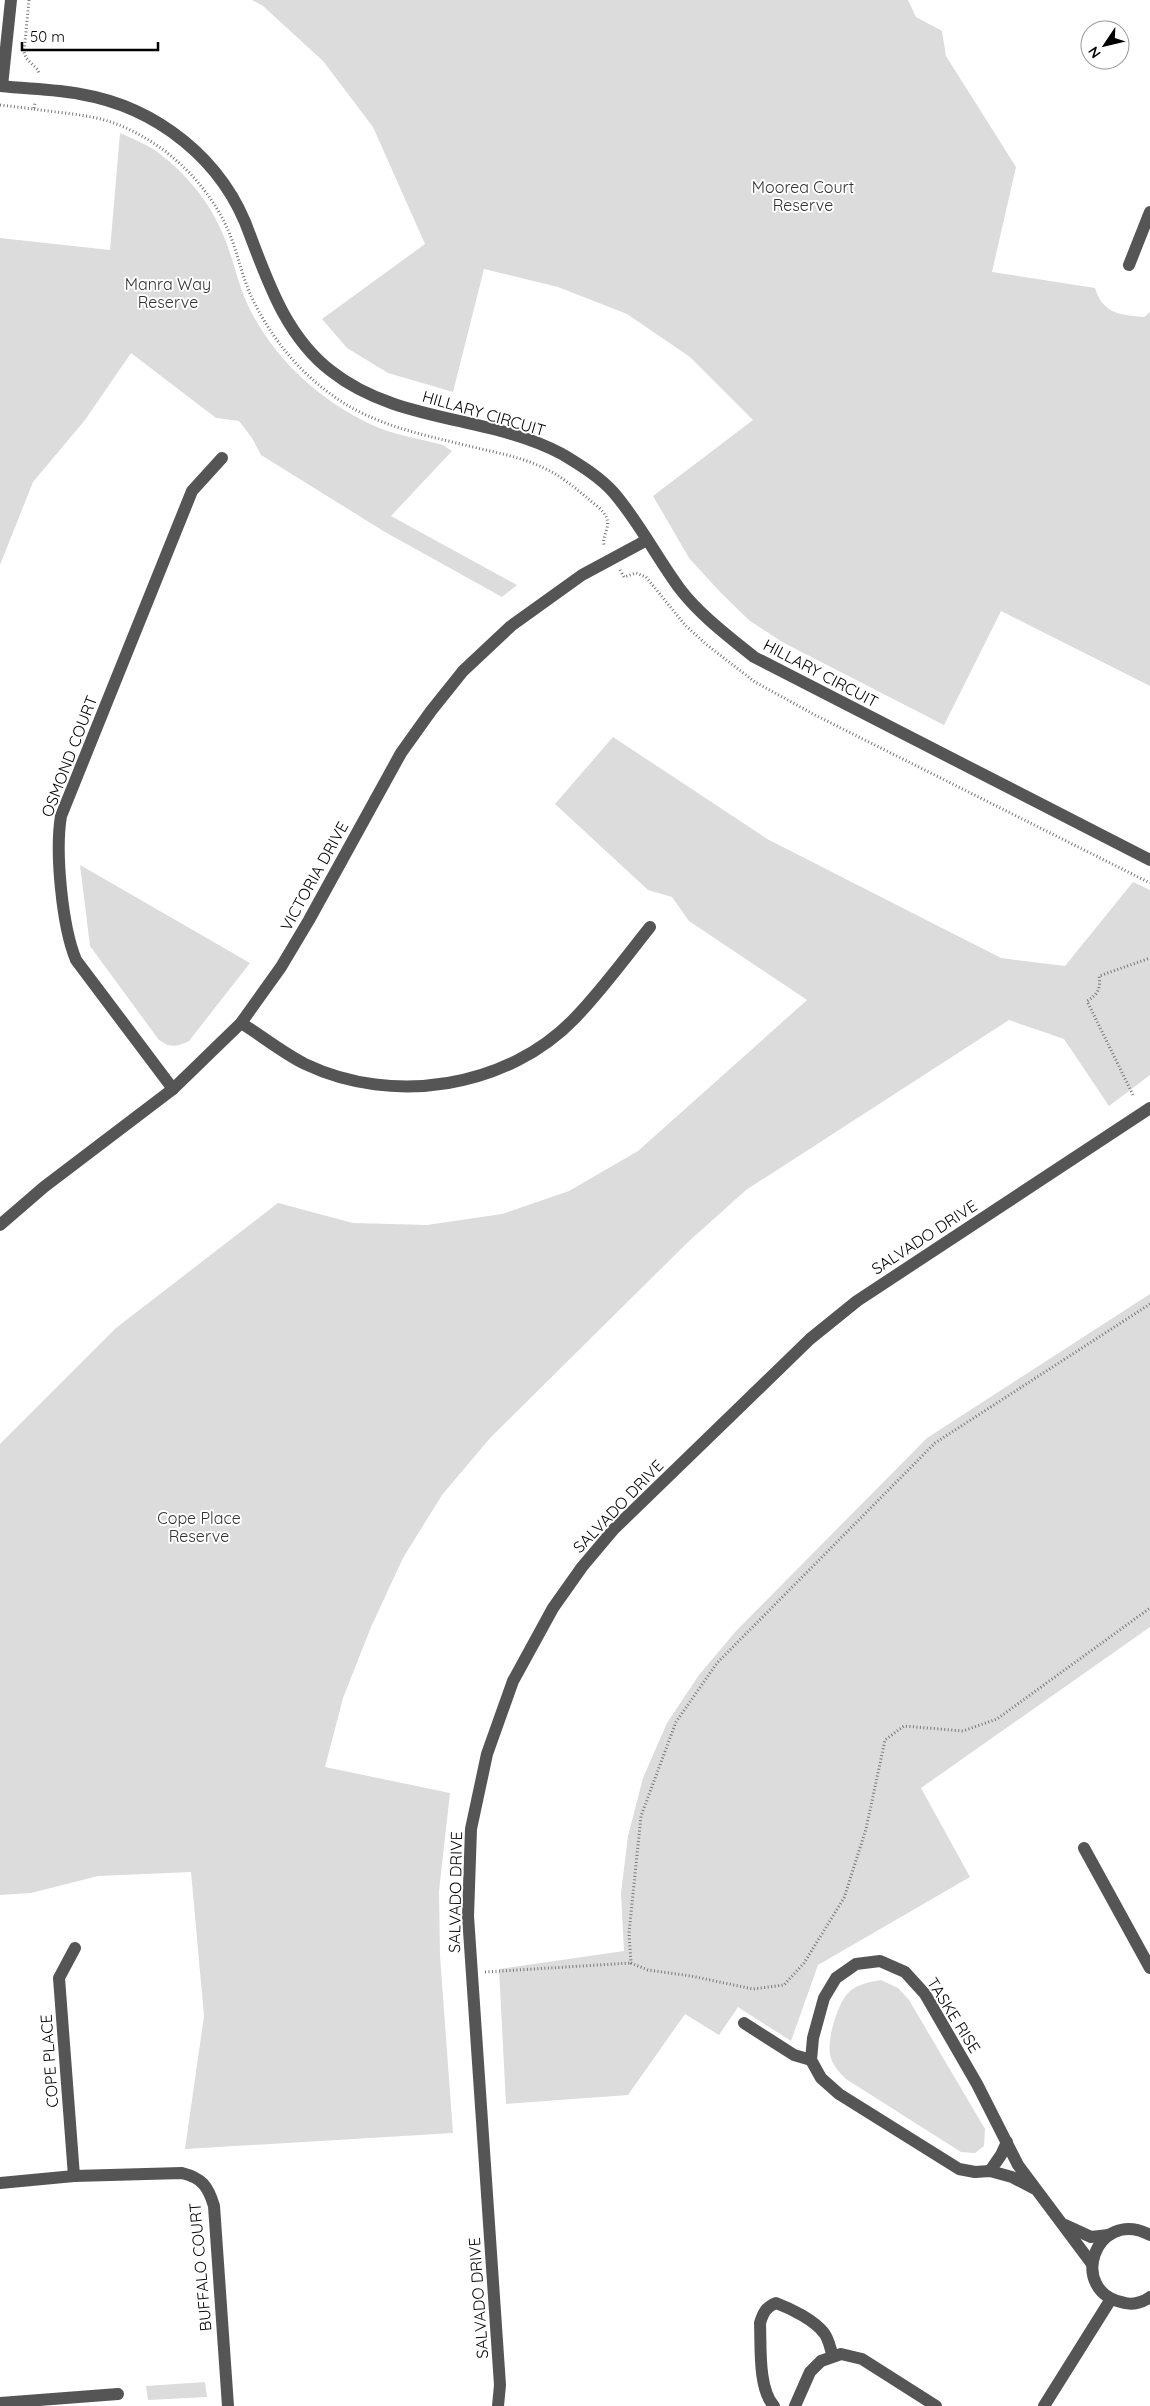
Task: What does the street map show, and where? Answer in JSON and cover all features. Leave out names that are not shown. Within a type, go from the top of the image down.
[{"type":"street","points":[[1,86],[12,0]]},
{"type":"street","name":"HILLARY CIRCUIT","points":[[1,86],[80,93],[109,101],[169,129],[200,154],[228,190],[247,226],[267,280],[283,315],[303,343],[331,371],[365,391],[400,406],[529,440],[561,454],[589,472],[614,493],[682,591],[712,622],[754,657],[1150,860]]},
{"type":"street","points":[[1129,264],[1150,212]]},
{"type":"street","name":"OSMOND COURT","points":[[173,1089],[76,960],[70,946],[66,922],[58,833],[61,816],[192,491],[222,458]]},
{"type":"street","name":"VICTORIA DRIVE","points":[[0,1225],[44,1186],[173,1089],[241,1022],[281,967],[309,920],[401,753],[463,671],[511,626],[582,575],[646,540]]},
{"type":"street","points":[[241,1022],[304,1064],[346,1079],[399,1087],[448,1084],[501,1068],[537,1049],[575,1018],[650,926]]},
{"type":"street","name":"SALVADO DRIVE","points":[[498,2406],[500,2385],[468,1916],[471,1829],[487,1754],[513,1681],[553,1608],[582,1567],[614,1529],[803,1346],[857,1301],[1150,1108]]},
{"type":"street","points":[[1084,1848],[1150,1968]]},
{"type":"street","name":"COPE PLACE","points":[[74,2176],[59,1978],[75,1948]]},
{"type":"street","name":"TASKE RISE","points":[[1035,2189],[1012,2177],[990,2171],[975,2172],[959,2169],[839,2094],[821,2078],[811,2060],[812,2038],[824,1998],[836,1978],[856,1964],[880,1961],[905,1972],[925,1994],[977,2084],[1018,2165],[1092,2264],[1097,2284],[1111,2299]]},
{"type":"street","points":[[744,2023],[794,2055],[811,2060]]},
{"type":"street","points":[[990,2171],[1007,2142]]},
{"type":"street","name":"BUFFALO COURT","points":[[0,2183],[74,2176],[182,2173],[195,2176],[209,2190],[214,2206],[228,2406]]},
{"type":"street","name":"TASKE RISE","points":[[1063,2224],[1091,2237],[1109,2235],[1123,2229],[1141,2230],[1150,2235]]},
{"type":"street","points":[[1092,2264],[1097,2247],[1109,2235]]},
{"type":"street","points":[[1044,2406],[1111,2299],[1130,2304],[1146,2300],[1150,2297]]},
{"type":"street","points":[[774,2406],[768,2400],[764,2389],[760,2323],[763,2313],[769,2306],[776,2303],[784,2306],[817,2326],[826,2335],[833,2356]]},
{"type":"street","points":[[795,2406],[810,2372],[821,2361],[833,2356],[850,2355],[862,2359],[936,2406]]},
{"type":"street","points":[[0,2403],[118,2394]]},
{"type":"path","points":[[29,0],[24,52],[26,58],[38,70],[39,74]]},
{"type":"path","points":[[34,109],[35,102]]},
{"type":"path","points":[[0,105],[110,122],[155,144],[176,159],[194,177],[217,209],[228,230],[252,299],[272,334],[308,375],[332,395],[361,412],[392,425],[512,456],[548,470],[569,483],[603,512],[608,523],[603,541],[604,545]]},
{"type":"path","points":[[1133,1095],[1088,1001],[1093,998],[1099,988],[1099,976],[1150,958]]},
{"type":"path","points":[[631,1963],[629,1933],[641,1816],[676,1722],[717,1663],[935,1443],[1150,1304]]},
{"type":"path","points":[[471,1973],[631,1963],[648,1970],[691,1976],[753,1989],[784,1985],[804,1963],[844,1898],[866,1829],[885,1740],[904,1726],[963,1732],[997,1719],[1150,1608]]},
{"type":"green space","name":"Moorea Court Reserve","points":[[252,0],[908,0],[916,17],[942,31],[946,56],[1016,167],[992,272],[1095,288],[1098,297],[1114,312],[1144,317],[1150,312],[1150,686],[1001,611],[944,725],[784,643],[750,621],[689,558],[653,496],[753,420],[690,357],[627,314],[558,287],[484,269],[453,392],[388,373],[347,348],[322,319],[425,244],[373,127],[323,61],[263,6]]},
{"type":"green space","name":"Manra Way Reserve","points":[[120,133],[160,154],[179,170],[203,198],[216,219],[225,239],[246,301],[256,321],[282,357],[297,373],[332,402],[350,414],[378,428],[443,445],[452,451],[391,516],[517,585],[502,597],[385,532],[261,455],[252,438],[239,421],[216,418],[131,353],[85,420],[33,482],[0,565],[0,238],[110,250]]},
{"type":"green space","name":"Cope Place Reserve","points":[[613,737],[769,840],[1001,958],[1065,966],[1133,882],[1150,890],[1150,1075],[1109,1106],[1064,1039],[1009,1020],[746,1190],[688,1242],[491,1437],[442,1495],[403,1558],[371,1627],[343,1698],[325,1767],[450,1793],[439,1891],[440,1956],[453,2133],[185,2149],[204,2016],[191,1872],[98,1876],[31,1893],[0,1895],[0,1444],[116,1328],[278,1203],[353,1223],[427,1225],[502,1214],[569,1191],[638,1151],[807,1000],[689,921],[672,897],[648,890],[555,804]]},
{"type":"green space","points":[[80,865],[250,963],[189,1041],[174,1046],[159,1040],[90,946]]},
{"type":"green space","points":[[1150,1294],[1150,1627],[921,1788],[970,1877],[818,1965],[791,2041],[738,2007],[719,2035],[685,2014],[628,2095],[506,2104],[499,1969],[624,1951],[621,1893],[628,1836],[643,1778],[667,1723],[699,1675],[736,1631],[927,1438]]},
{"type":"green space","points":[[881,1980],[898,1988],[909,2000],[985,2129],[984,2146],[975,2153],[961,2152],[846,2079],[834,2065],[830,2054],[830,2039],[834,2021],[841,2004],[849,1992],[856,1987]]},
{"type":"green space","points":[[205,2382],[207,2397],[148,2400],[146,2386]]}]
